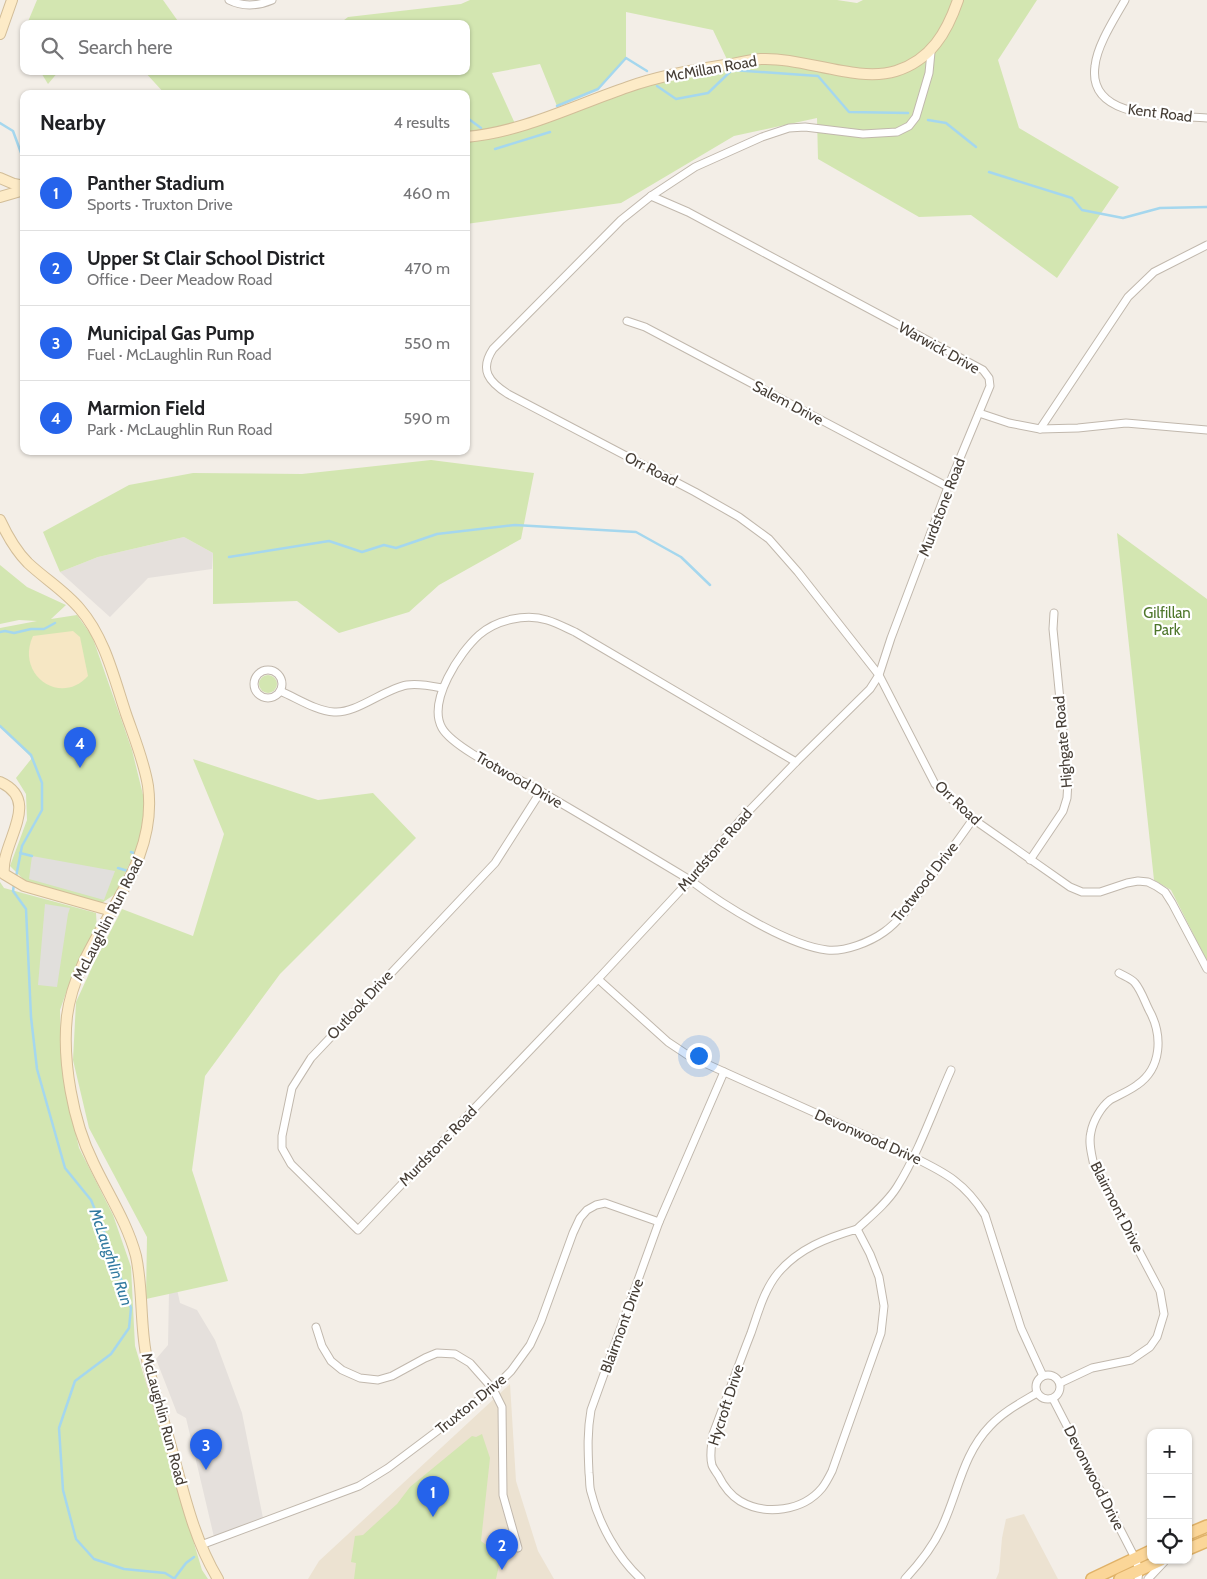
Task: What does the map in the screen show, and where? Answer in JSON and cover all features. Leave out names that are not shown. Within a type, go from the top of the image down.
[{"type":"main road","points":[[0,34],[12,0]]},
{"type":"main road","name":"McMillan Road","points":[[470,137],[483,136],[517,128],[630,86],[700,68],[763,59],[810,64],[857,73],[879,74],[896,71],[931,52],[943,33],[958,0]]},
{"type":"main road","points":[[0,177],[20,185]]},
{"type":"main road","points":[[0,177],[2,188],[0,196],[20,191]]},
{"type":"main road","name":"McLaughlin Run Road","points":[[0,520],[9,538],[22,555],[78,606],[99,637],[146,773],[150,810],[147,834],[135,869],[80,970],[72,993],[66,1028],[66,1043],[70,1083],[77,1117],[87,1148],[126,1224],[131,1240],[139,1273],[148,1366],[191,1515],[201,1545],[218,1579]]},
{"type":"main road","points":[[0,782],[16,793],[18,807],[2,866],[4,874],[20,884],[112,911]]},
{"type":"main road","points":[[1192,1532],[1207,1526]]},
{"type":"main road","points":[[1192,1546],[1207,1540]]},
{"type":"main road","points":[[1092,1579],[1147,1553]]},
{"type":"main road","points":[[1120,1579],[1138,1574],[1154,1564]]},
{"type":"street","points":[[229,0],[250,5],[262,4],[272,0]]},
{"type":"street","name":"Kent Road","points":[[1125,0],[1094,65],[1094,79],[1098,90],[1108,101],[1122,108],[1143,113],[1207,118]]},
{"type":"street","name":"Orr Road","points":[[931,52],[929,73],[916,117],[909,126],[897,132],[863,134],[819,128],[789,128],[762,137],[694,167],[651,196],[621,220],[493,349],[488,357],[486,370],[498,388],[508,394],[732,512],[769,539],[798,572],[879,675],[935,784],[973,819],[1070,887],[1082,892],[1100,892],[1138,881],[1148,882],[1165,892],[1207,969]]},
{"type":"street","name":"Warwick Drive","points":[[651,196],[688,212],[983,370],[989,378],[990,386],[980,413]]},
{"type":"street","points":[[1040,429],[1128,297],[1154,272],[1207,245]]},
{"type":"street","name":"Salem Drive","points":[[627,321],[645,327],[948,487]]},
{"type":"street","points":[[980,413],[1009,423],[1040,429],[1078,428],[1126,423],[1207,430]]},
{"type":"street","name":"Murdstone Road","points":[[358,1230],[598,979],[690,880],[743,817],[870,689],[879,675],[948,487],[980,413]]},
{"type":"street","name":"Highgate Road","points":[[1030,860],[1063,811],[1067,798],[1068,781],[1053,629],[1054,613]]},
{"type":"street","name":"Trotwood Drive","points":[[796,762],[575,632],[546,620],[514,619],[496,624],[483,632],[468,645],[442,688],[438,700],[438,717],[442,728],[455,743],[541,791],[767,928],[800,944],[829,951],[857,946],[885,932],[906,911],[973,819]]},
{"type":"street","points":[[280,691],[320,709],[345,712],[385,693],[408,685],[442,688]]},
{"type":"street","name":"Outlook Drive","points":[[358,1230],[290,1164],[282,1148],[282,1136],[292,1088],[311,1058],[495,863],[541,791]]},
{"type":"street","name":"Blairmont Drive","points":[[1060,1383],[1092,1368],[1131,1360],[1141,1355],[1157,1337],[1164,1314],[1160,1291],[1094,1166],[1090,1149],[1090,1134],[1101,1111],[1109,1101],[1138,1084],[1147,1076],[1155,1063],[1158,1053],[1159,1042],[1153,1016],[1135,982],[1119,973]]},
{"type":"street","name":"Devonwood Drive","points":[[598,979],[668,1042],[689,1056],[913,1157],[959,1182],[975,1199],[985,1215],[1020,1328],[1043,1376]]},
{"type":"street","name":"Hycroft Drive","points":[[857,1229],[879,1277],[884,1306],[881,1333],[832,1471],[823,1487],[804,1502],[790,1508],[770,1511],[752,1507],[739,1501],[722,1483],[712,1465],[710,1450],[713,1434],[761,1306],[777,1274],[794,1257],[828,1237],[857,1229],[884,1204],[897,1187],[913,1157],[951,1070]]},
{"type":"street","name":"Blairmont Drive","points":[[641,1579],[629,1568],[605,1530],[591,1491],[587,1446],[591,1410],[659,1222],[724,1072]]},
{"type":"street","name":"Truxton Drive","points":[[201,1545],[358,1486],[388,1468],[493,1389],[511,1371],[530,1345],[541,1321],[573,1233],[580,1218],[587,1210],[605,1203],[659,1222]]},
{"type":"street","points":[[316,1327],[322,1346],[331,1361],[342,1370],[360,1378],[378,1380],[392,1376],[437,1353],[455,1354],[470,1363],[493,1389],[502,1407],[503,1495],[518,1548]]},
{"type":"street","points":[[1051,1375],[1060,1383],[1060,1391],[1053,1399],[1042,1398],[1035,1390],[1036,1381],[1043,1376],[1051,1375]]},
{"type":"street","points":[[905,1579],[924,1558],[941,1530],[966,1462],[980,1437],[1000,1417],[1037,1393]]},
{"type":"street","name":"Devonwood Drive","points":[[1053,1399],[1135,1558],[1138,1574]]},
{"type":"street","points":[[1148,1579],[1162,1564]]},
{"type":"shaded area","points":[[184,537],[213,553],[212,569],[148,578],[110,617],[60,572],[98,557]]},
{"type":"shaded area","points":[[32,856],[115,871],[104,900],[29,879]]},
{"type":"shaded area","points":[[45,904],[70,908],[57,987],[38,985]]},
{"type":"shaded area","points":[[177,1289],[180,1303],[197,1310],[215,1340],[242,1413],[263,1518],[214,1537],[186,1418],[177,1413],[156,1359],[168,1345],[169,1291]]},
{"type":"shaded area","points":[[510,1384],[516,1481],[538,1551],[554,1579],[308,1579],[319,1561]]},
{"type":"shaded area","points":[[1024,1514],[1058,1579],[996,1579],[999,1572],[1006,1519]]},
{"type":"green space","points":[[37,0],[163,0],[177,20],[29,20]]},
{"type":"green space","points":[[470,0],[837,0],[857,3],[863,0],[1037,0],[998,60],[1019,128],[1119,187],[1057,278],[971,215],[919,217],[818,159],[817,118],[734,136],[621,203],[470,223],[470,90],[161,90],[148,75],[470,75],[470,20],[344,20],[348,17],[461,4]],"holes":[[[626,12],[713,30],[732,70],[673,75],[517,128],[492,73],[540,64],[557,106],[598,89],[626,58]]]},
{"type":"green space","points":[[42,75],[56,75],[48,84]]},
{"type":"green space","points":[[431,460],[534,473],[521,539],[439,585],[409,612],[339,633],[297,601],[213,604],[213,553],[184,537],[98,557],[60,572],[43,532],[129,485],[193,473],[302,474]]},
{"type":"green space","name":"Gilfillan Park","points":[[1117,533],[1207,599],[1207,961],[1171,890],[1154,880]]},
{"type":"green space","points":[[0,565],[27,587],[66,605],[51,619],[77,615],[92,636],[132,750],[145,803],[139,844],[115,894],[102,903],[28,884],[10,866],[27,820],[26,794],[16,778],[32,758],[0,725],[0,628],[37,621],[19,620],[0,624]]},
{"type":"green space","points":[[268,675],[274,678],[277,684],[274,690],[268,693],[262,690],[259,684],[262,678]]},
{"type":"green space","points":[[193,759],[318,800],[373,793],[416,838],[280,974],[205,1076],[192,1170],[228,1281],[146,1299],[147,1237],[89,1128],[73,1060],[76,1002],[122,909],[193,936],[224,834]]},
{"type":"green space","points":[[0,882],[4,888],[96,913],[97,929],[72,976],[60,1010],[62,1071],[79,1148],[113,1215],[131,1267],[135,1346],[202,1570],[208,1579],[0,1579]]},
{"type":"green space","points":[[482,1434],[490,1458],[481,1541],[501,1556],[496,1579],[354,1579],[356,1563],[351,1562],[355,1536],[363,1535],[397,1504],[410,1487],[472,1436],[476,1437]]},
{"type":"sand","points":[[73,631],[80,637],[88,676],[77,685],[65,688],[54,687],[43,682],[35,674],[30,663],[29,650],[33,636]]},
{"type":"waterway","points":[[557,106],[598,89],[626,58],[647,71]]},
{"type":"waterway","points":[[657,86],[676,99],[708,93],[732,70],[818,76],[849,112],[908,113]]},
{"type":"waterway","points":[[470,120],[481,128]]},
{"type":"waterway","points":[[928,120],[946,123],[976,147]]},
{"type":"waterway","points":[[0,123],[13,131],[20,150]]},
{"type":"waterway","points":[[495,149],[550,132]]},
{"type":"waterway","points":[[989,172],[1072,198],[1082,210],[1123,218],[1160,208],[1207,207]]},
{"type":"waterway","points":[[229,557],[329,541],[362,552],[384,545],[396,548],[437,534],[515,525],[636,532],[681,557],[710,585]]},
{"type":"waterway","points":[[0,632],[14,633],[31,629],[44,629],[55,623]]},
{"type":"waterway","name":"McLaughlin Run","points":[[0,726],[31,755],[42,783],[42,810],[22,846],[16,877]]},
{"type":"waterway","points":[[131,852],[136,854]]},
{"type":"waterway","points":[[20,853],[32,856]]},
{"type":"waterway","points":[[118,868],[128,871]]},
{"type":"waterway","name":"McLaughlin Run","points":[[14,884],[13,891],[26,909],[31,1017],[37,1069],[65,1168],[91,1200],[109,1244],[131,1308],[129,1328],[111,1354],[75,1381],[59,1428],[63,1490],[76,1539],[94,1559],[124,1569],[165,1573],[175,1579]]},
{"type":"waterway","points":[[174,1579],[186,1563],[194,1557]]},
{"type":"place","name":"Marmion Field","points":[[80,768]]},
{"type":"place","name":"Municipal Gas Pump","points":[[206,1470]]},
{"type":"place","name":"Panther Stadium","points":[[433,1517]]},
{"type":"place","name":"Upper St Clair School District","points":[[502,1570]]}]
